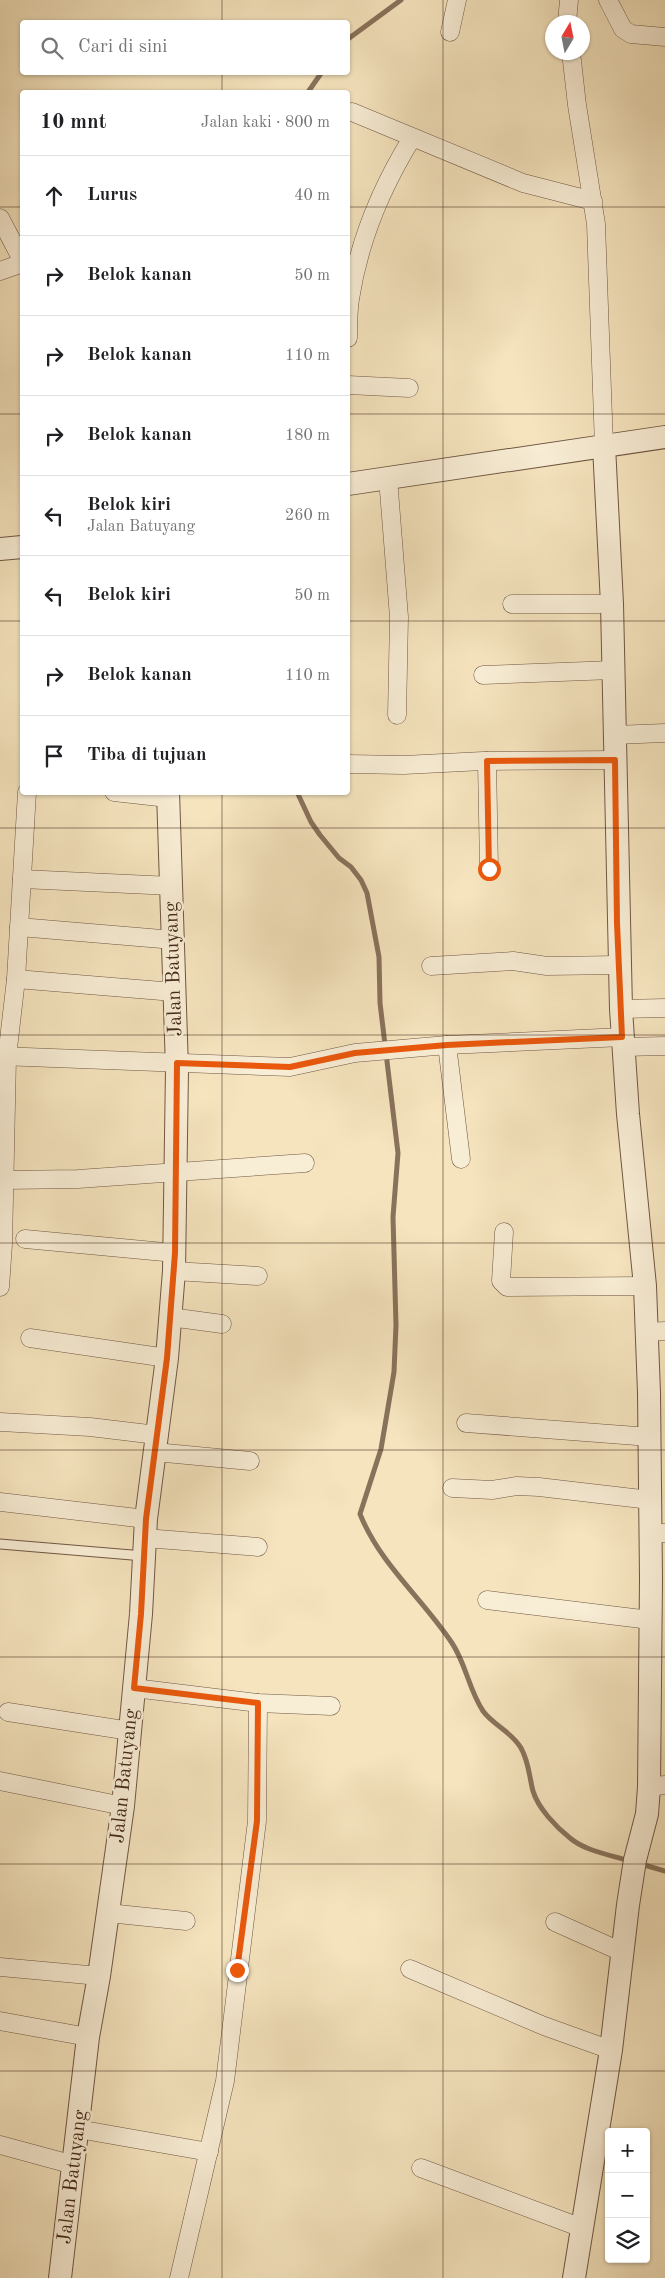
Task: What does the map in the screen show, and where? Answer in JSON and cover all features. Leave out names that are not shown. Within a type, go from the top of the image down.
[{"type":"street","points":[[450,32],[457,0]]},
{"type":"street","points":[[568,15],[569,0]]},
{"type":"street","points":[[608,0],[627,32],[665,37]]},
{"type":"street","points":[[572,60],[577,105],[593,200],[598,248],[604,446],[612,604],[620,1009],[645,1286],[656,1331],[650,1437],[650,1500],[657,1534],[658,1579],[655,1631],[657,1786],[635,1860],[611,2050],[574,2278]]},
{"type":"street","points":[[352,112],[523,182],[593,200]]},
{"type":"street","points":[[350,301],[359,254],[375,205],[391,172],[412,138]]},
{"type":"street","points":[[0,218],[20,258],[17,265],[0,271]]},
{"type":"street","points":[[350,385],[409,388]]},
{"type":"street","points":[[350,484],[665,436]]},
{"type":"street","points":[[388,478],[400,617],[397,715]]},
{"type":"street","points":[[0,549],[20,547]]},
{"type":"street","points":[[512,604],[612,604]]},
{"type":"street","points":[[483,674],[613,670]]},
{"type":"street","points":[[614,735],[665,733]]},
{"type":"street","points":[[350,764],[404,766],[487,761],[615,760]]},
{"type":"street","points":[[487,761],[489,869]]},
{"type":"street","points":[[0,1287],[5,1180],[4,1057],[16,979],[27,795]]},
{"type":"street","name":"Jalan Batuyang","points":[[60,2278],[88,2037],[99,1976],[123,1806],[141,1614],[145,1538],[167,1358],[170,1317],[174,1262],[177,1063],[168,795]]},
{"type":"street","points":[[22,879],[172,886]]},
{"type":"street","points":[[18,926],[174,940]]},
{"type":"street","points":[[431,966],[513,961],[547,966],[620,964]]},
{"type":"street","points":[[16,979],[174,992]]},
{"type":"street","points":[[620,1009],[665,1008]]},
{"type":"street","points":[[4,1057],[290,1067],[307,1065],[337,1056],[447,1045],[623,1042],[665,1046]]},
{"type":"street","points":[[447,1045],[462,1159]]},
{"type":"street","points":[[5,1180],[78,1179],[176,1174],[305,1163]]},
{"type":"street","points":[[504,1232],[502,1281],[507,1287],[645,1286]]},
{"type":"street","points":[[24,1239],[258,1276]]},
{"type":"street","points":[[170,1317],[222,1324]]},
{"type":"street","points":[[30,1338],[167,1358]]},
{"type":"street","points":[[0,1422],[90,1427],[156,1443],[250,1461]]},
{"type":"street","points":[[466,1423],[650,1437]]},
{"type":"street","points":[[452,1488],[492,1490],[517,1486],[539,1487],[650,1500]]},
{"type":"street","points":[[0,1502],[145,1538],[258,1547]]},
{"type":"street","points":[[487,1600],[655,1631]]},
{"type":"street","points":[[134,1688],[258,1703],[331,1706]]},
{"type":"street","points":[[179,2278],[225,2081],[257,1821],[258,1703]]},
{"type":"street","points":[[8,1712],[130,1731]]},
{"type":"street","points":[[0,1780],[123,1806]]},
{"type":"street","points":[[108,1913],[186,1921]]},
{"type":"street","points":[[555,1922],[622,1952]]},
{"type":"street","points":[[0,1967],[99,1976]]},
{"type":"street","points":[[410,1970],[544,2026],[611,2050]]},
{"type":"street","points":[[0,2021],[88,2037]]},
{"type":"street","points":[[78,2129],[209,2152]]},
{"type":"street","points":[[0,2145],[74,2165]]},
{"type":"street","points":[[420,2168],[582,2228]]},
{"type":"lane","points":[[0,1544],[145,1538]]},
{"type":"waterway","points":[[350,38],[401,0]]},
{"type":"waterway","points":[[309,90],[320,75]]},
{"type":"waterway","points":[[298,795],[311,822],[320,835],[339,858],[351,867],[361,880],[367,893],[379,957],[380,1003],[398,1153],[393,1217],[396,1325],[394,1372],[381,1449],[360,1514],[368,1532],[390,1565],[457,1651],[483,1711],[513,1737],[521,1748],[524,1753],[535,1797],[548,1817],[570,1838],[583,1846],[630,1861]]},
{"type":"waterway","points":[[641,1864],[665,1871]]},
{"type":"route","points":[[237,1970],[257,1821],[258,1703],[134,1688],[141,1614],[146,1519],[167,1358],[175,1253],[177,1063],[290,1067],[307,1065],[355,1053],[447,1045],[622,1037],[617,923],[615,760],[487,761],[489,869]]}]
